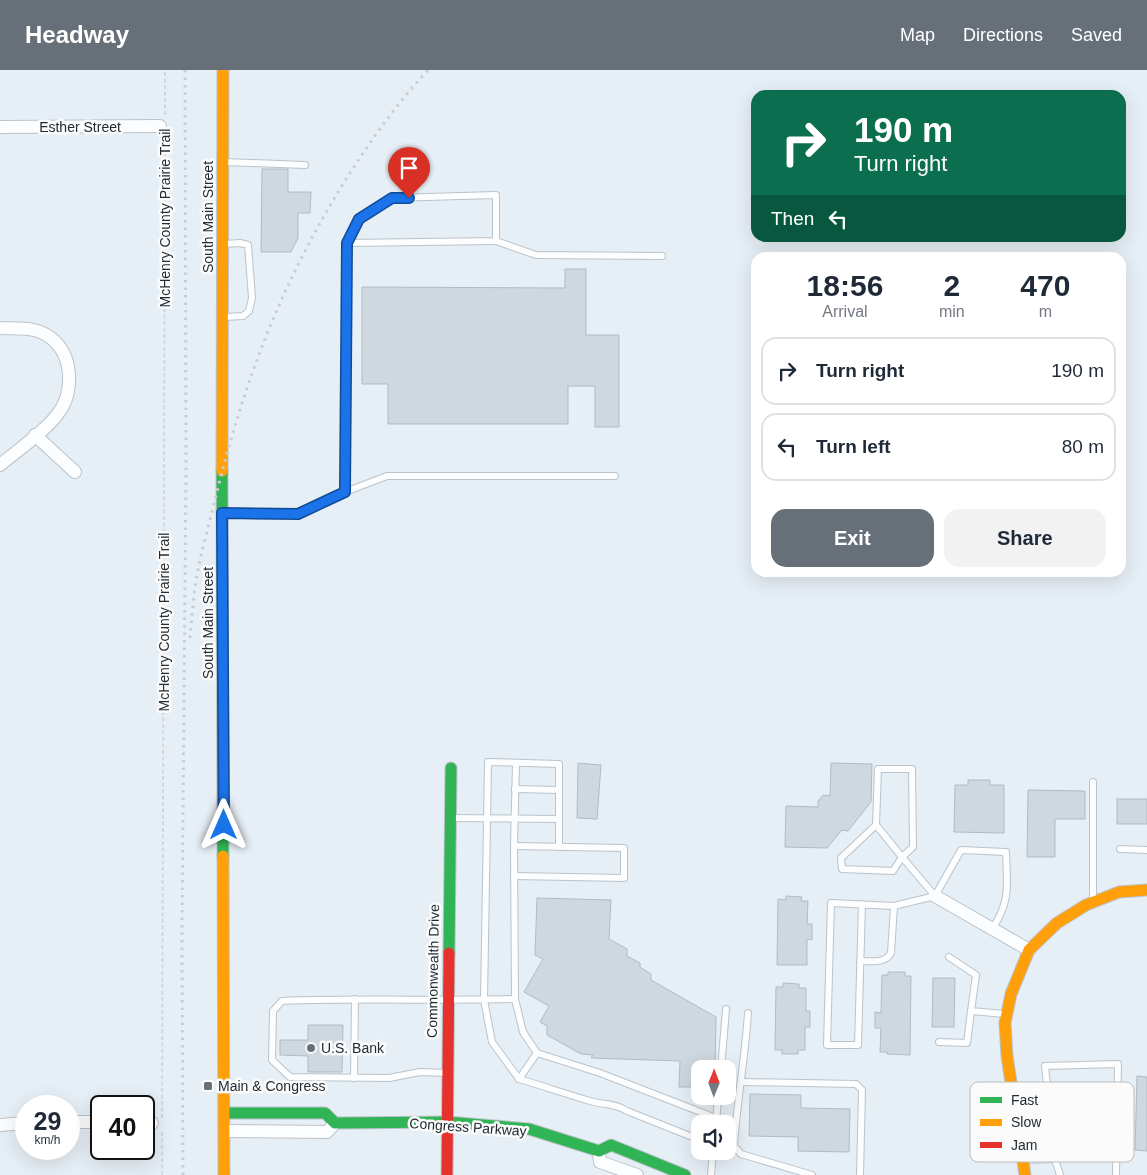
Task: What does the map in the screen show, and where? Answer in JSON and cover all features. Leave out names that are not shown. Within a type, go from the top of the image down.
[{"type":"street","name":"South Main Street","points":[[224,70],[222,317],[224,1175]]},
{"type":"street","name":"Esther Street","points":[[0,127],[163,126]]},
{"type":"street","points":[[0,328],[21,327],[52,338],[67,364],[70,381],[64,405],[56,416],[0,465]]},
{"type":"street","points":[[35,435],[75,472]]},
{"type":"street","name":"Commonwealth Drive","points":[[448,1175],[451,768]]},
{"type":"street","points":[[1011,1082],[1005,1023],[1011,994],[1029,950],[1057,923],[1093,902],[1119,892],[1147,890]]},
{"type":"street","points":[[935,896],[1029,950]]},
{"type":"street","name":"Congress Parkway","points":[[225,1113],[325,1113],[334,1123],[447,1122],[529,1129],[599,1151],[611,1145],[685,1175]]},
{"type":"street","points":[[0,1124],[15,1123]]},
{"type":"street","name":"Congress Parkway","points":[[225,1131],[327,1132],[334,1123]]},
{"type":"street","points":[[599,1151],[600,1162],[637,1175]]},
{"type":"street","points":[[1023,1162],[1025,1175]]},
{"type":"lane","points":[[223,162],[305,165]]},
{"type":"lane","points":[[345,492],[347,243],[359,219],[392,198],[496,195],[496,241]]},
{"type":"lane","points":[[347,243],[496,241],[536,255],[662,256]]},
{"type":"lane","points":[[222,317],[242,316],[249,311],[252,298],[248,245],[240,243],[223,244]]},
{"type":"lane","points":[[222,513],[298,514],[345,492],[387,476],[615,476]]},
{"type":"lane","points":[[559,847],[559,764],[488,762],[484,1000],[492,1042],[519,1079],[593,1102],[607,1103],[620,1107],[691,1136]]},
{"type":"lane","points":[[516,763],[514,818],[515,999],[523,1032],[537,1053],[600,1073],[702,1115]]},
{"type":"lane","points":[[876,825],[841,858],[842,869],[893,871],[902,857],[913,847],[912,769],[878,769],[876,825],[902,857],[935,896]]},
{"type":"lane","points":[[1093,782],[1093,902]]},
{"type":"lane","points":[[515,789],[559,790]]},
{"type":"lane","points":[[450,818],[559,819]]},
{"type":"lane","points":[[514,846],[624,848],[624,878],[514,876]]},
{"type":"lane","points":[[1120,849],[1147,850]]},
{"type":"lane","points":[[862,904],[858,1045],[827,1045],[831,903],[862,904],[894,906],[935,896],[961,850],[1006,852],[1008,894],[1003,913],[992,929]]},
{"type":"lane","points":[[860,961],[883,961],[888,958],[891,953],[894,906]]},
{"type":"lane","points":[[940,1042],[967,1043],[976,974],[949,957]]},
{"type":"lane","points":[[354,1078],[355,999]]},
{"type":"lane","points":[[448,1072],[420,1072],[389,1078],[290,1077],[272,1060],[274,1011],[282,1001],[515,999]]},
{"type":"lane","points":[[722,1060],[726,1009]]},
{"type":"lane","points":[[971,1011],[1007,1014]]},
{"type":"lane","points":[[748,1013],[742,1082],[738,1092],[734,1146],[741,1154],[812,1175]]},
{"type":"lane","points":[[519,1079],[537,1053]]},
{"type":"lane","points":[[1047,1082],[1045,1066],[1118,1064],[1118,1082]]},
{"type":"lane","points":[[742,1082],[856,1084],[862,1090],[860,1175]]},
{"type":"lane","points":[[711,1175],[712,1160]]},
{"type":"lane","points":[[1056,1162],[1060,1175]]},
{"type":"lane","points":[[1116,1162],[1116,1175]]},
{"type":"path","name":"McHenry County Prairie Trail","points":[[162,1175],[163,126],[165,70]]},
{"type":"building","points":[[262,169],[288,169],[288,192],[311,192],[310,213],[298,213],[298,238],[291,252],[261,252]]},
{"type":"building","points":[[565,269],[586,269],[586,335],[619,335],[619,427],[595,427],[595,386],[568,386],[568,424],[388,424],[388,384],[362,384],[362,287],[565,288]]},
{"type":"building","points":[[578,763],[601,765],[597,819],[577,818]]},
{"type":"building","points":[[831,763],[872,764],[871,802],[848,831],[842,830],[827,848],[785,847],[786,806],[818,807],[818,801],[823,795],[830,796]]},
{"type":"building","points":[[968,780],[990,780],[990,785],[1004,785],[1004,833],[954,832],[955,785],[968,785]]},
{"type":"building","points":[[1028,790],[1085,791],[1085,819],[1055,819],[1055,857],[1027,857]]},
{"type":"building","points":[[1117,799],[1147,799],[1147,824],[1117,824]]},
{"type":"building","points":[[786,896],[802,897],[801,901],[808,901],[807,924],[812,924],[812,940],[807,939],[807,965],[777,965],[778,899],[786,900]]},
{"type":"building","points":[[537,898],[611,900],[609,939],[627,949],[627,956],[640,963],[640,967],[651,974],[651,980],[716,1017],[715,1060],[691,1060],[691,1087],[679,1087],[680,1061],[591,1058],[593,1055],[581,1054],[547,1035],[547,1026],[540,1022],[549,1006],[524,992],[543,959],[535,955]]},
{"type":"building","points":[[888,972],[905,972],[905,976],[911,976],[910,1055],[880,1052],[881,1028],[875,1028],[875,1012],[881,1013],[882,975],[888,975]]},
{"type":"building","points":[[933,978],[955,978],[954,1027],[932,1027]]},
{"type":"building","points":[[783,983],[799,984],[799,988],[806,988],[806,1011],[810,1011],[810,1027],[805,1027],[805,1050],[798,1050],[798,1054],[782,1054],[782,1050],[775,1050],[776,987],[783,987]]},
{"type":"building","name":"U.S. Bank","points":[[308,1025],[343,1025],[342,1072],[308,1072],[308,1056],[280,1055],[280,1040],[308,1040]]},
{"type":"building","points":[[1137,1076],[1147,1077],[1147,1151],[1135,1150]]},
{"type":"building","points":[[750,1094],[801,1095],[801,1108],[850,1109],[849,1152],[798,1151],[798,1137],[749,1136]]},
{"type":"railway","points":[[183,1175],[182,933],[186,466],[185,70]]},
{"type":"railway","points":[[190,638],[196,581],[225,459],[252,373],[268,332],[285,292],[326,212],[368,146],[407,94],[428,70]]},
{"type":"traffic: fast","points":[[222,471],[223,856]]},
{"type":"traffic: fast","points":[[449,953],[451,768]]},
{"type":"traffic: fast","points":[[225,1113],[325,1113],[335,1123],[447,1122],[529,1129],[599,1151],[611,1145],[685,1175]]},
{"type":"traffic: slow","points":[[222,471],[223,70]]},
{"type":"traffic: slow","points":[[223,856],[224,1175]]},
{"type":"traffic: slow","points":[[1011,1082],[1005,1023],[1011,994],[1029,950],[1057,923],[1086,905],[1119,892],[1147,890]]},
{"type":"traffic: slow","points":[[1023,1162],[1025,1175]]},
{"type":"traffic: jam","points":[[447,1175],[449,953]]},
{"type":"place","name":"U.S. Bank","points":[[311,1048]]},
{"type":"place","name":"Main & Congress","points":[[208,1086]]},
{"type":"route","points":[[224,825],[222,513],[298,514],[345,492],[347,243],[359,219],[392,198],[409,198]]}]
